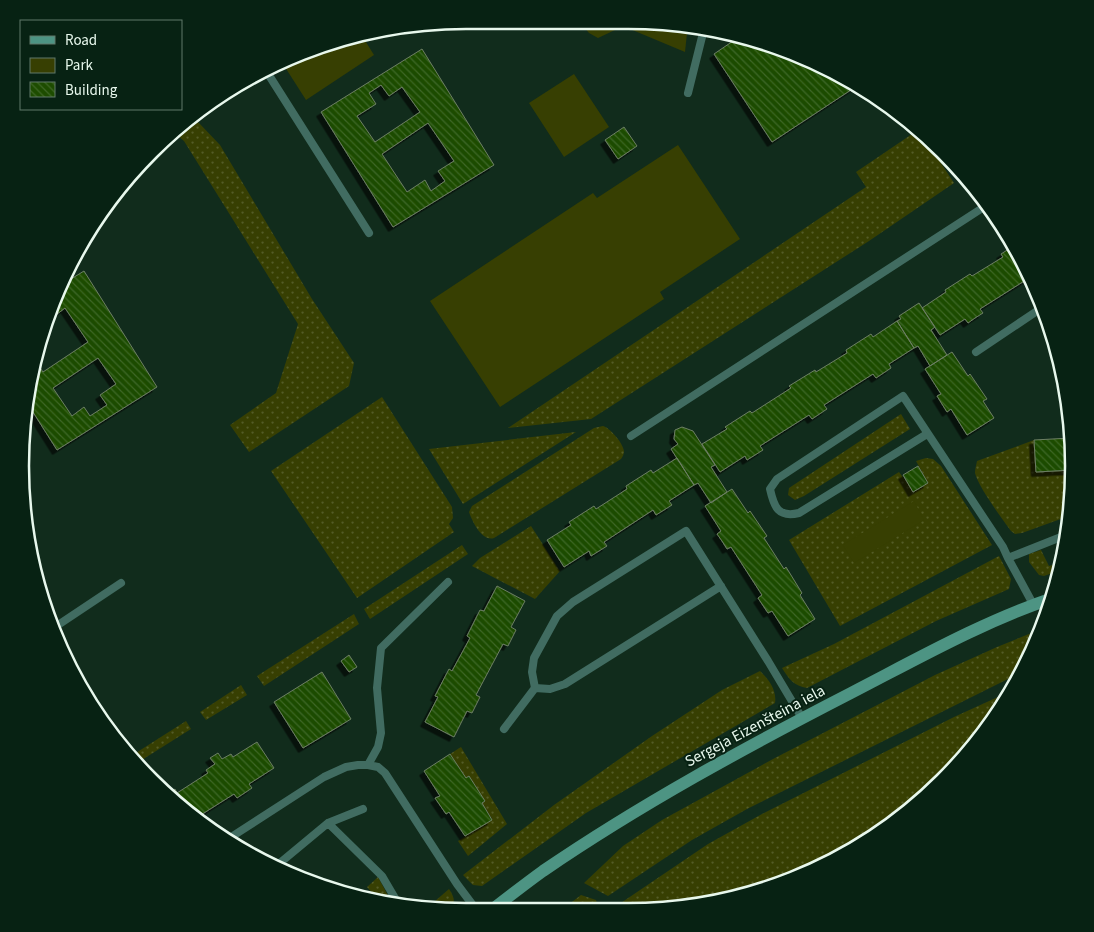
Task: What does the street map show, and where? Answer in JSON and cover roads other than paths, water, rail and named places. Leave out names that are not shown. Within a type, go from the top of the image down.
[{"type":"street","name":"Sergeja Eizenšteina iela","points":[[501,903],[542,872],[646,805],[715,764],[957,638],[1044,601]]},
{"type":"lane","points":[[688,93],[702,35]]},
{"type":"lane","points":[[269,76],[369,233]]},
{"type":"lane","points":[[631,436],[981,209]]},
{"type":"lane","points":[[976,352],[1037,312]]},
{"type":"lane","points":[[927,434],[799,513],[790,515],[781,513],[773,503],[770,489],[777,479],[903,396],[1003,546],[1033,604]]},
{"type":"lane","points":[[504,729],[535,688],[532,665],[557,616],[572,602],[686,531],[802,718]]},
{"type":"lane","points":[[1008,558],[1059,538]]},
{"type":"lane","points":[[368,765],[378,747],[381,733],[377,688],[381,648],[448,582]]},
{"type":"lane","points":[[59,625],[121,583]]},
{"type":"lane","points":[[535,688],[550,689],[565,684],[721,586]]},
{"type":"lane","points":[[233,836],[324,777],[346,767],[358,765],[378,767],[385,773],[452,877],[471,903]]},
{"type":"lane","points":[[281,862],[328,823],[363,809]]},
{"type":"lane","points":[[328,823],[382,876],[395,897]]}]
